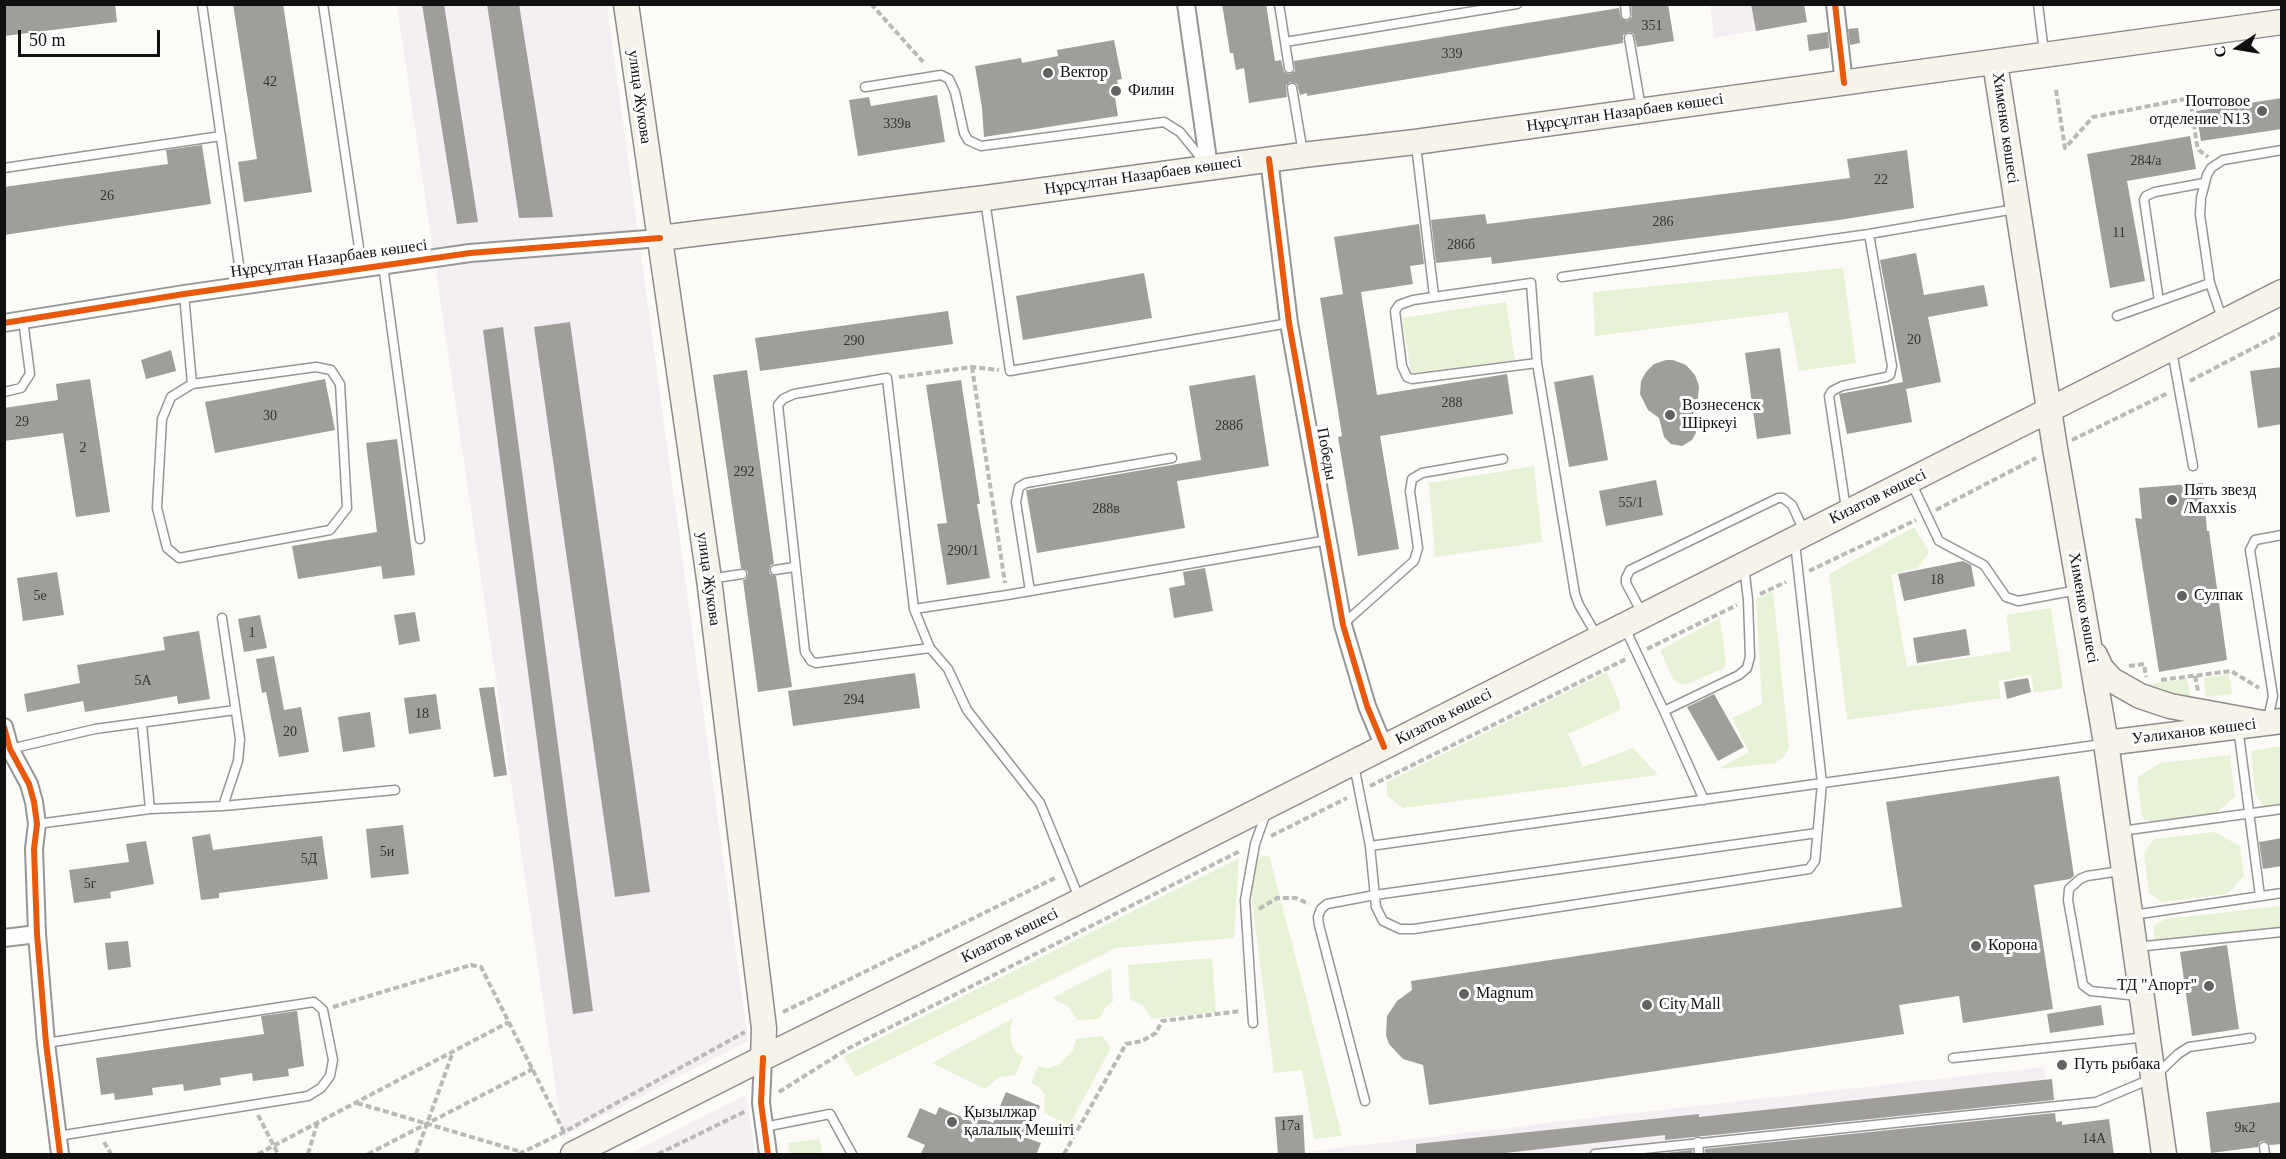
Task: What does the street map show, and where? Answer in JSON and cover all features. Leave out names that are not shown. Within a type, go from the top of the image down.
[{"type":"main road","name":"улица Жукова","points":[[626,4],[709,579],[763,1022],[763,1058]]},
{"type":"main road","name":"Нұрсұлтан Назарбаев көшесі","points":[[660,238],[1415,142],[2282,22]]},
{"type":"main road","name":"Хименко көшесі","points":[[1995,63],[2055,448],[2106,743],[2164,1155]]},
{"type":"main road","name":"Кизатов көшесі","points":[[573,1155],[1080,901],[2282,292]]},
{"type":"main road","points":[[2085,621],[2101,668],[2125,689],[2170,706],[2271,722]]},
{"type":"main road","name":"Уәлиханов көшесі","points":[[2106,743],[2271,722]]},
{"type":"street","points":[[1186,4],[1209,167]]},
{"type":"street","points":[[1835,4],[1845,84]]},
{"type":"street","name":"Победы","points":[[1269,159],[1288,323],[1343,625],[1367,706],[1384,747]]},
{"type":"street","name":"Нұрсұлтан Назарбаев көшесі","points":[[4,323],[184,294],[470,253],[660,238]]},
{"type":"street","points":[[4,727],[10,749],[29,784],[37,824],[34,849],[38,934],[46,1043],[60,1155]]},
{"type":"street","points":[[4,938],[38,934]]},
{"type":"street","name":"улица Жукова","points":[[763,1058],[761,1103],[768,1155]]},
{"type":"lane","points":[[202,4],[242,286]]},
{"type":"lane","points":[[323,4],[362,268]]},
{"type":"lane","points":[[1278,4],[1289,68]]},
{"type":"lane","points":[[1285,42],[1516,4]]},
{"type":"lane","points":[[1625,4],[1626,15]]},
{"type":"lane","points":[[2038,4],[2044,56]]},
{"type":"lane","points":[[1629,38],[1641,110]]},
{"type":"lane","points":[[865,87],[935,75],[949,79],[953,85],[964,133],[973,144],[988,146],[1164,122],[1180,132],[1209,167]]},
{"type":"lane","points":[[1292,88],[1303,155]]},
{"type":"lane","points":[[4,168],[220,136]]},
{"type":"lane","points":[[1415,142],[1434,296]]},
{"type":"lane","points":[[2223,322],[2210,283],[2200,215],[2204,183],[2211,168],[2223,160],[2282,150]]},
{"type":"lane","points":[[2159,301],[2144,200],[2146,196],[2155,192],[2204,183]]},
{"type":"lane","points":[[985,198],[1010,371],[1288,323]]},
{"type":"lane","points":[[1562,277],[1869,234],[2017,208]]},
{"type":"lane","points":[[1846,512],[1829,396],[1832,391],[1842,386],[1886,377],[1890,375],[1892,366],[1869,234]]},
{"type":"lane","points":[[383,265],[420,538]]},
{"type":"lane","points":[[1537,363],[1418,379],[1407,377],[1402,366],[1395,311],[1404,302],[1531,283],[1537,363],[1575,594],[1598,639]]},
{"type":"lane","points":[[2116,316],[2210,283]]},
{"type":"lane","points":[[184,294],[192,384]]},
{"type":"lane","points":[[4,392],[21,388],[30,374],[23,320]]},
{"type":"lane","points":[[2172,348],[2193,466]]},
{"type":"lane","points":[[316,367],[331,370],[340,384],[347,508],[330,530],[179,558],[166,549],[157,508],[162,419],[171,397],[192,384],[316,367]]},
{"type":"lane","points":[[930,648],[822,664],[810,661],[805,652],[794,567],[778,405],[783,399],[794,394],[887,378],[914,609],[930,648],[948,669],[967,710],[1040,803],[1080,901]]},
{"type":"lane","points":[[1030,591],[1016,502],[1020,487],[1026,483],[1172,458]]},
{"type":"lane","points":[[1343,625],[1414,561],[1418,548],[1410,491],[1412,479],[1422,473],[1503,459]]},
{"type":"lane","points":[[1911,481],[1939,541],[1984,565],[2001,592],[2012,601],[2079,590]]},
{"type":"lane","points":[[1353,762],[1370,846],[1376,907],[1383,921],[1400,929],[1414,929],[1805,870],[1814,864],[1822,783],[1799,576],[1800,536],[1792,505],[1783,498],[1778,498],[1628,573],[1626,583],[1634,621],[1636,654],[1704,800]]},
{"type":"lane","points":[[2271,722],[2273,696],[2250,550],[2255,540],[2282,535]]},
{"type":"lane","points":[[914,609],[1328,540]]},
{"type":"lane","points":[[1664,711],[1739,675],[1747,668],[1750,657],[1744,565]]},
{"type":"lane","points":[[775,570],[794,567]]},
{"type":"lane","points":[[709,579],[742,574]]},
{"type":"lane","points":[[222,618],[240,739],[238,761],[223,806]]},
{"type":"lane","points":[[10,749],[95,729],[235,710]]},
{"type":"lane","points":[[142,724],[150,809]]},
{"type":"lane","points":[[2238,727],[2247,814],[2260,896]]},
{"type":"lane","points":[[1370,846],[2106,743]]},
{"type":"lane","points":[[37,824],[150,809],[223,806],[395,790]]},
{"type":"lane","points":[[1252,1023],[1245,900],[1255,844],[1268,806]]},
{"type":"lane","points":[[2118,832],[2282,809]]},
{"type":"lane","points":[[1365,1101],[1319,925],[1318,917],[1321,909],[1327,904],[1375,895],[1817,833]]},
{"type":"lane","points":[[2123,871],[2080,879],[2069,889],[2068,900],[2083,985],[2091,991],[2141,996]]},
{"type":"lane","points":[[2130,915],[2282,893]]},
{"type":"lane","points":[[2134,948],[2282,932]]},
{"type":"lane","points":[[46,1043],[314,1002],[323,1010],[333,1060],[330,1077],[321,1088],[308,1096],[58,1136]]},
{"type":"lane","points":[[1953,1058],[2147,1037]]},
{"type":"lane","points":[[1595,1155],[1698,1142],[2096,1102],[2153,1078],[2178,1054],[2189,1047],[2251,1038]]},
{"type":"lane","points":[[764,1127],[830,1114],[852,1155]]},
{"type":"lane","points":[[1698,1142],[1699,1155]]},
{"type":"path","points":[[871,4],[935,75]]},
{"type":"path","points":[[2056,90],[2065,148],[2093,117],[2190,98],[2199,150],[2211,158],[2223,160]]},
{"type":"path","points":[[658,1155],[761,1103],[849,1048],[1636,654],[1927,515],[2282,333]]},
{"type":"path","points":[[972,368],[1007,595]]},
{"type":"path","points":[[887,378],[972,368],[1010,371]]},
{"type":"path","points":[[2127,666],[2144,664],[2147,682]]},
{"type":"path","points":[[2156,681],[2231,671],[2273,696]]},
{"type":"path","points":[[356,1103],[521,1154],[763,1022],[1068,872]]},
{"type":"path","points":[[1247,928],[1260,907],[1277,898],[1296,898],[1321,909]]},
{"type":"path","points":[[323,1010],[471,965],[481,967],[564,1132]]},
{"type":"path","points":[[1064,1155],[1126,1044],[1142,1041],[1156,1033],[1162,1021],[1251,1010]]},
{"type":"path","points":[[258,1155],[509,1022]]},
{"type":"path","points":[[416,1155],[453,1052]]},
{"type":"path","points":[[368,1155],[532,1069]]},
{"type":"path","points":[[253,1105],[278,1155]]},
{"type":"path","points":[[308,1155],[317,1124]]},
{"type":"shaded area","points":[[397,5],[607,5],[748,1041],[563,1137]]},
{"type":"shaded area","points":[[1710,5],[1804,5],[1807,22],[1714,38]]},
{"type":"shaded area","points":[[2044,1067],[2057,1154],[1289,1154],[1598,1117]]},
{"type":"shaded area","points":[[746,1095],[755,1154],[629,1154]]},
{"type":"green space","points":[[1843,268],[1856,363],[1799,371],[1788,312],[1595,336],[1593,292]]},
{"type":"green space","points":[[1506,302],[1515,360],[1411,373],[1402,318]]},
{"type":"green space","points":[[1534,466],[1542,542],[1435,557],[1429,483]]},
{"type":"green space","points":[[1914,527],[1929,552],[1918,568],[1891,575],[1907,667],[2011,651],[2006,615],[2051,608],[2063,688],[2034,693],[2031,675],[1998,681],[2001,698],[1847,720],[1829,574]]},
{"type":"green space","points":[[1773,591],[1789,748],[1783,758],[1774,763],[1718,769],[1749,752],[1732,718],[1762,704],[1756,599]]},
{"type":"green space","points":[[1720,618],[1726,663],[1724,668],[1685,685],[1678,683],[1673,679],[1660,650]]},
{"type":"green space","points":[[1607,672],[1619,701],[1620,710],[1568,734],[1583,767],[1633,748],[1658,775],[1403,808],[1387,796],[1387,782]]},
{"type":"green space","points":[[2229,674],[2232,694],[2206,697],[2204,678]]},
{"type":"green space","points":[[2187,679],[2191,699],[2144,688],[2149,684]]},
{"type":"green space","points":[[2281,746],[2281,805],[2264,807],[2255,793],[2251,751]]},
{"type":"green space","points":[[2230,755],[2235,796],[2214,815],[2153,823],[2142,817],[2137,778],[2160,763]]},
{"type":"green space","points":[[2215,832],[2240,846],[2244,876],[2227,894],[2162,902],[2149,893],[2144,853],[2154,839]]},
{"type":"green space","points":[[1269,855],[1342,1136],[1314,1139],[1302,1070],[1274,1073],[1251,893],[1257,858]]},
{"type":"green space","points":[[1239,858],[1234,938],[1116,948],[855,1077],[844,1056]]},
{"type":"green space","points":[[2281,906],[2281,927],[2155,940],[2153,926],[2165,919]]},
{"type":"green space","points":[[1212,958],[1216,1012],[1152,1019],[1143,1006],[1130,999],[1128,965]]},
{"type":"green space","points":[[1111,968],[1113,1002],[1106,1006],[1099,1019],[1077,1020],[1068,1006],[1052,998]]},
{"type":"green space","points":[[1013,1018],[1010,1030],[1011,1042],[1015,1051],[1023,1057],[1015,1075],[999,1077],[985,1089],[932,1063]]},
{"type":"green space","points":[[1102,1036],[1111,1048],[1069,1125],[1044,1113],[1045,1095],[1040,1088],[1031,1083],[1038,1066],[1048,1068],[1058,1065],[1073,1050],[1076,1039]]},
{"type":"green space","points":[[820,1139],[822,1154],[790,1154],[788,1143]]},
{"type":"building","points":[[4,4],[115,4],[117,22],[4,36]]},
{"type":"building","points":[[233,4],[283,4],[312,192],[244,202],[238,162],[257,159]]},
{"type":"building","points":[[422,4],[444,4],[478,222],[457,224]]},
{"type":"building","points":[[487,4],[519,4],[553,217],[519,218]]},
{"type":"building","points":[[1222,4],[1266,4],[1275,61],[1281,60],[1284,72],[1289,74],[1295,71],[1294,61],[1619,8],[1621,18],[1627,21],[1632,17],[1631,4],[1668,4],[1674,41],[1637,47],[1634,34],[1629,32],[1623,35],[1623,43],[1307,96],[1307,93],[1300,95],[1297,84],[1290,82],[1286,86],[1287,97],[1249,103],[1244,68],[1236,70],[1233,53],[1230,53]]},
{"type":"building","points":[[1751,4],[1804,4],[1807,22],[1756,31]]},
{"type":"building","points":[[1858,28],[1860,43],[1850,45],[1848,29]]},
{"type":"building","points":[[1828,32],[1829,48],[1809,51],[1807,35]]},
{"type":"building","name":"Вектор","points":[[1114,40],[1122,79],[1117,80],[1119,90],[1114,91],[1118,116],[984,137],[975,66],[1021,58],[1022,63],[1058,56],[1057,50]]},
{"type":"building","points":[[937,95],[945,142],[858,156],[849,100],[869,97],[871,106]]},
{"type":"building","points":[[2282,98],[2282,129],[2201,141],[2196,111]]},
{"type":"building","points":[[2190,136],[2196,169],[2127,181],[2145,281],[2110,288],[2087,154]]},
{"type":"building","points":[[202,145],[211,204],[4,235],[4,187],[168,164],[166,150]]},
{"type":"building","points":[[1907,150],[1914,208],[1839,220],[1492,264],[1491,257],[1436,263],[1431,220],[1485,214],[1487,224],[1850,178],[1847,159]]},
{"type":"building","points":[[1419,224],[1424,264],[1410,266],[1413,284],[1361,292],[1377,395],[1507,374],[1513,414],[1380,436],[1399,549],[1358,556],[1338,437],[1342,436],[1320,298],[1343,294],[1334,237]]},
{"type":"building","points":[[1916,253],[1924,295],[1984,285],[1988,306],[1928,317],[1941,382],[1906,389],[1912,422],[1847,434],[1839,394],[1903,382],[1880,260]]},
{"type":"building","points":[[1144,273],[1152,318],[1023,340],[1016,296]]},
{"type":"building","points":[[948,311],[953,344],[760,371],[755,338]]},
{"type":"building","points":[[570,322],[650,892],[615,897],[534,327]]},
{"type":"building","points":[[503,327],[593,1011],[573,1014],[483,330]]},
{"type":"building","points":[[1780,348],[1791,434],[1757,439],[1745,353]]},
{"type":"building","points":[[171,350],[176,371],[146,379],[141,360]]},
{"type":"building","points":[[1666,360],[1686,365],[1695,375],[1699,386],[1698,398],[1693,409],[1696,433],[1692,440],[1682,446],[1671,444],[1664,437],[1659,418],[1648,410],[1640,394],[1641,381],[1646,372],[1654,364]]},
{"type":"building","points":[[2282,367],[2282,424],[2258,428],[2250,371]]},
{"type":"building","points":[[747,370],[774,564],[769,570],[770,574],[776,576],[792,687],[758,692],[743,580],[748,574],[747,570],[741,568],[713,375]]},
{"type":"building","points":[[1255,375],[1269,466],[1177,481],[1185,528],[1037,553],[1026,490],[1201,460],[1189,386]]},
{"type":"building","points":[[1593,375],[1608,460],[1569,467],[1554,382]]},
{"type":"building","points":[[90,379],[110,512],[76,517],[63,433],[4,441],[4,408],[58,400],[56,384]]},
{"type":"building","points":[[325,379],[335,430],[215,453],[205,402]]},
{"type":"building","points":[[961,380],[980,504],[977,504],[990,578],[947,585],[937,524],[947,523],[926,385]]},
{"type":"building","points":[[397,439],[415,575],[383,579],[381,566],[298,579],[292,546],[377,532],[366,443]]},
{"type":"building","points":[[1656,480],[1663,515],[1606,526],[1599,491]]},
{"type":"building","name":"Сулпак","points":[[2203,483],[2207,531],[2209,531],[2227,660],[2159,672],[2135,518],[2142,519],[2139,488]]},
{"type":"building","points":[[1963,561],[1971,565],[1975,586],[1904,601],[1898,574]]},
{"type":"building","points":[[1205,568],[1213,611],[1174,618],[1169,588],[1185,585],[1183,572]]},
{"type":"building","points":[[57,572],[64,615],[23,621],[17,578]]},
{"type":"building","points":[[415,612],[420,641],[399,645],[394,615]]},
{"type":"building","points":[[260,615],[267,648],[244,652],[238,619]]},
{"type":"building","points":[[1966,629],[1970,655],[1917,663],[1913,638]]},
{"type":"building","points":[[199,631],[210,699],[178,704],[177,696],[85,712],[83,701],[27,712],[24,694],[80,683],[77,665],[165,650],[163,637]]},
{"type":"building","points":[[274,656],[284,710],[301,707],[309,752],[279,757],[266,692],[262,693],[256,659]]},
{"type":"building","points":[[915,673],[920,708],[793,726],[788,691]]},
{"type":"building","points":[[2028,678],[2031,692],[2007,699],[2004,682]]},
{"type":"building","points":[[494,687],[507,775],[494,777],[479,688]]},
{"type":"building","points":[[436,694],[441,729],[409,734],[404,698]]},
{"type":"building","points":[[1714,694],[1744,747],[1718,761],[1687,707]]},
{"type":"building","points":[[370,712],[375,747],[343,752],[338,717]]},
{"type":"building","name":"City Mall","points":[[2059,776],[2074,876],[2070,879],[2034,885],[2053,1009],[1963,1023],[1959,996],[1899,1005],[1904,1034],[1429,1105],[1423,1065],[1403,1059],[1389,1044],[1386,1035],[1387,1016],[1397,1001],[1412,990],[1411,981],[1902,907],[1886,802]]},
{"type":"building","points":[[403,825],[409,874],[371,878],[366,829]]},
{"type":"building","points":[[210,834],[213,850],[322,836],[328,879],[219,893],[219,898],[201,900],[192,837]]},
{"type":"building","points":[[2282,838],[2282,866],[2263,869],[2259,842]]},
{"type":"building","points":[[146,841],[154,884],[110,892],[111,898],[74,903],[69,870],[129,862],[126,844]]},
{"type":"building","points":[[128,941],[131,967],[108,970],[105,943]]},
{"type":"building","name":"ТД \"Апорт\"","points":[[2227,945],[2239,1029],[2192,1036],[2180,952]]},
{"type":"building","points":[[2101,1005],[2104,1025],[2050,1033],[2047,1014]]},
{"type":"building","points":[[297,1011],[304,1066],[288,1069],[289,1076],[253,1081],[252,1073],[220,1078],[221,1085],[184,1091],[183,1084],[152,1088],[153,1095],[115,1100],[114,1093],[101,1095],[96,1058],[264,1034],[261,1016]]},
{"type":"building","points":[[2052,1079],[2054,1100],[1665,1140],[1665,1135],[1487,1155],[1416,1155],[1416,1144],[1699,1114],[1699,1117]]},
{"type":"building","name":"Қызылжар қалалық Мешіті","points":[[1006,1092],[1040,1106],[1027,1138],[1041,1143],[1036,1155],[920,1155],[925,1145],[907,1137],[920,1108],[936,1115],[939,1107],[971,1121],[974,1115],[993,1123]]},
{"type":"building","points":[[2282,1102],[2282,1144],[2270,1145],[2264,1141],[2260,1142],[2258,1147],[2211,1153],[2206,1112]]},
{"type":"building","points":[[2055,1113],[2056,1122],[2062,1121],[2062,1125],[2109,1119],[2114,1155],[1705,1155],[1705,1149]]},
{"type":"building","points":[[1303,1115],[1305,1155],[1278,1155],[1275,1117]]},
{"type":"building","points":[[1692,1150],[1693,1155],[1666,1155],[1666,1153]]},
{"type":"cycle path","points":[[1835,4],[1844,83]]},
{"type":"cycle path","points":[[1269,159],[1289,323],[1343,625],[1367,706],[1384,747]]},
{"type":"cycle path","points":[[4,323],[184,294],[470,253],[660,238]]},
{"type":"cycle path","points":[[4,727],[10,749],[29,784],[37,824],[34,849],[37,934],[46,1043],[60,1154]]},
{"type":"cycle path","points":[[763,1058],[761,1103],[768,1154]]},
{"type":"place","name":"Вектор","points":[[1048,73]]},
{"type":"place","name":"Филин","points":[[1116,91]]},
{"type":"place","name":"Почтовое отделение N13","points":[[2262,111]]},
{"type":"place","name":"Вознесенск Шіркеуі","points":[[1670,415]]},
{"type":"place","name":"Пять звезд /Maxxis","points":[[2172,500]]},
{"type":"place","name":"Сулпак","points":[[2182,596]]},
{"type":"place","name":"Корона","points":[[1976,946]]},
{"type":"place","name":"ТД \"Апорт\"","points":[[2209,986]]},
{"type":"place","name":"Magnum","points":[[1464,994]]},
{"type":"place","name":"City Mall","points":[[1647,1005]]},
{"type":"place","name":"Путь рыбака","points":[[2062,1065]]},
{"type":"place","name":"Қызылжар қалалық Мешіті","points":[[952,1122]]}]
